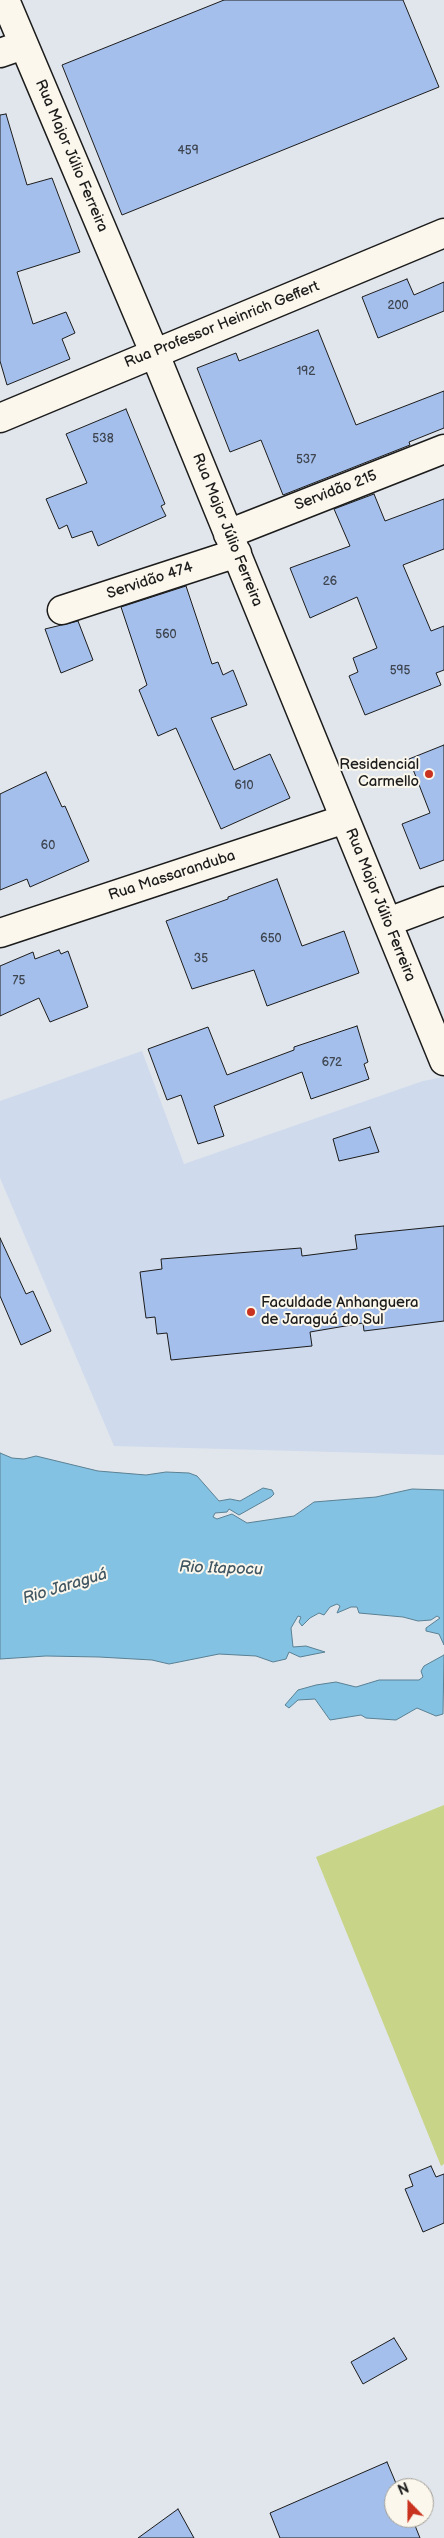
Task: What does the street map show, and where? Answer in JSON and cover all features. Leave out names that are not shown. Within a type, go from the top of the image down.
[{"type":"street","name":"Rua Major Júlio Ferreira","points":[[5,0],[12,49],[154,352],[444,1061]]},
{"type":"street","name":"Rua Professor Heinrich Geffert","points":[[0,418],[154,352],[444,233]]},
{"type":"street","name":"Servidão 215","points":[[233,543],[444,449]]},
{"type":"street","name":"Servidão 474","points":[[62,610],[233,543]]},
{"type":"street","name":"Rua Massaranduba","points":[[0,933],[345,819]]},
{"type":"street","points":[[388,922],[444,901]]},
{"type":"shaded area","name":"Faculdade Anhanguera de Jaraguá do Sul","points":[[142,1051],[184,1164],[423,1081],[444,1077],[444,1455],[114,1446],[0,1178],[0,1101]]},
{"type":"green space","points":[[444,1805],[444,2164],[441,2166],[316,1857]]},
{"type":"water","points":[[0,1453],[12,1458],[24,1459],[36,1456],[98,1471],[146,1475],[166,1472],[189,1473],[197,1476],[219,1501],[230,1499],[240,1501],[263,1488],[272,1490],[274,1494],[271,1497],[239,1515],[229,1509],[227,1512],[215,1513],[213,1517],[217,1519],[232,1514],[247,1523],[294,1516],[314,1502],[376,1497],[412,1489],[444,1490],[444,1645],[439,1634],[426,1631],[426,1628],[440,1618],[437,1616],[431,1620],[418,1621],[403,1617],[359,1613],[357,1607],[351,1607],[337,1613],[340,1606],[337,1604],[330,1607],[324,1615],[319,1613],[310,1618],[302,1626],[299,1622],[301,1617],[298,1616],[291,1628],[293,1647],[306,1646],[325,1652],[300,1657],[289,1652],[286,1659],[273,1662],[256,1656],[219,1654],[169,1664],[152,1660],[99,1657],[46,1656],[0,1659]]},
{"type":"water","points":[[444,1655],[443,1714],[436,1716],[417,1708],[396,1720],[366,1718],[361,1715],[330,1720],[315,1699],[298,1700],[289,1708],[285,1705],[298,1690],[316,1685],[336,1682],[356,1687],[379,1680],[419,1680],[423,1677],[421,1671],[424,1666]]},
{"type":"building","points":[[224,0],[403,0],[439,87],[122,215],[62,65]]},
{"type":"building","points":[[6,114],[27,185],[52,178],[80,252],[17,272],[33,324],[66,312],[75,333],[62,339],[70,359],[7,385],[0,361],[0,115]]},
{"type":"building","points":[[407,279],[414,295],[444,282],[444,311],[378,338],[362,297]]},
{"type":"building","points":[[318,330],[356,425],[444,391],[444,428],[409,442],[410,445],[283,495],[261,440],[230,452],[197,368],[236,353],[239,361]]},
{"type":"building","points":[[126,409],[165,504],[161,506],[166,516],[98,546],[92,531],[72,538],[67,525],[59,529],[46,499],[87,483],[66,434]]},
{"type":"building","points":[[374,494],[385,521],[444,499],[444,549],[403,565],[431,631],[444,626],[444,670],[436,673],[441,685],[365,715],[349,676],[358,672],[353,658],[377,648],[357,597],[310,618],[290,568],[350,546],[334,509]]},
{"type":"building","points":[[186,586],[212,664],[218,662],[223,675],[233,670],[247,705],[211,718],[234,770],[270,754],[290,798],[221,829],[176,728],[158,736],[139,690],[147,685],[121,607]]},
{"type":"building","points":[[78,621],[93,660],[61,673],[45,629]]},
{"type":"building","points":[[444,745],[444,860],[420,869],[402,824],[430,813],[409,759]]},
{"type":"building","points":[[46,772],[62,807],[65,806],[89,861],[30,887],[27,879],[0,890],[0,794]]},
{"type":"building","points":[[277,879],[302,946],[344,931],[359,973],[267,1006],[254,970],[192,989],[166,921]]},
{"type":"building","points":[[59,950],[61,954],[68,951],[88,1007],[50,1022],[39,998],[0,1016],[0,966],[33,952],[35,959]]},
{"type":"building","points":[[357,1026],[368,1062],[364,1064],[369,1079],[311,1099],[302,1072],[214,1106],[224,1136],[198,1144],[181,1095],[167,1100],[148,1049],[208,1027],[227,1075],[294,1050],[294,1047]]},
{"type":"building","points":[[370,1127],[379,1152],[339,1161],[333,1139]]},
{"type":"building","points":[[444,1226],[444,1321],[364,1331],[363,1323],[310,1332],[312,1346],[171,1360],[167,1333],[157,1334],[155,1317],[146,1318],[140,1272],[162,1269],[161,1259],[301,1248],[302,1256],[357,1249],[355,1235]]},
{"type":"building","points":[[0,1238],[26,1294],[33,1291],[51,1331],[21,1345],[0,1296]]},
{"type":"building","points":[[431,2166],[436,2177],[444,2174],[444,2223],[423,2232],[405,2189],[413,2186],[409,2175]]},
{"type":"building","points":[[394,2338],[407,2359],[363,2384],[351,2362]]},
{"type":"building","points":[[387,2462],[394,2478],[384,2478],[384,2528],[416,2528],[420,2538],[280,2538],[270,2513]]},
{"type":"building","points":[[178,2509],[194,2538],[138,2538]]},
{"type":"place","name":"Residencial Carmello","points":[[429,774]]},
{"type":"place","name":"Faculdade Anhanguera de Jaraguá do Sul","points":[[251,1312]]},
{"type":"water label","name":"Rio Itapocu","points":[[221,1569]]},
{"type":"water label","name":"Rio Jaraguá","points":[[65,1587]]}]
